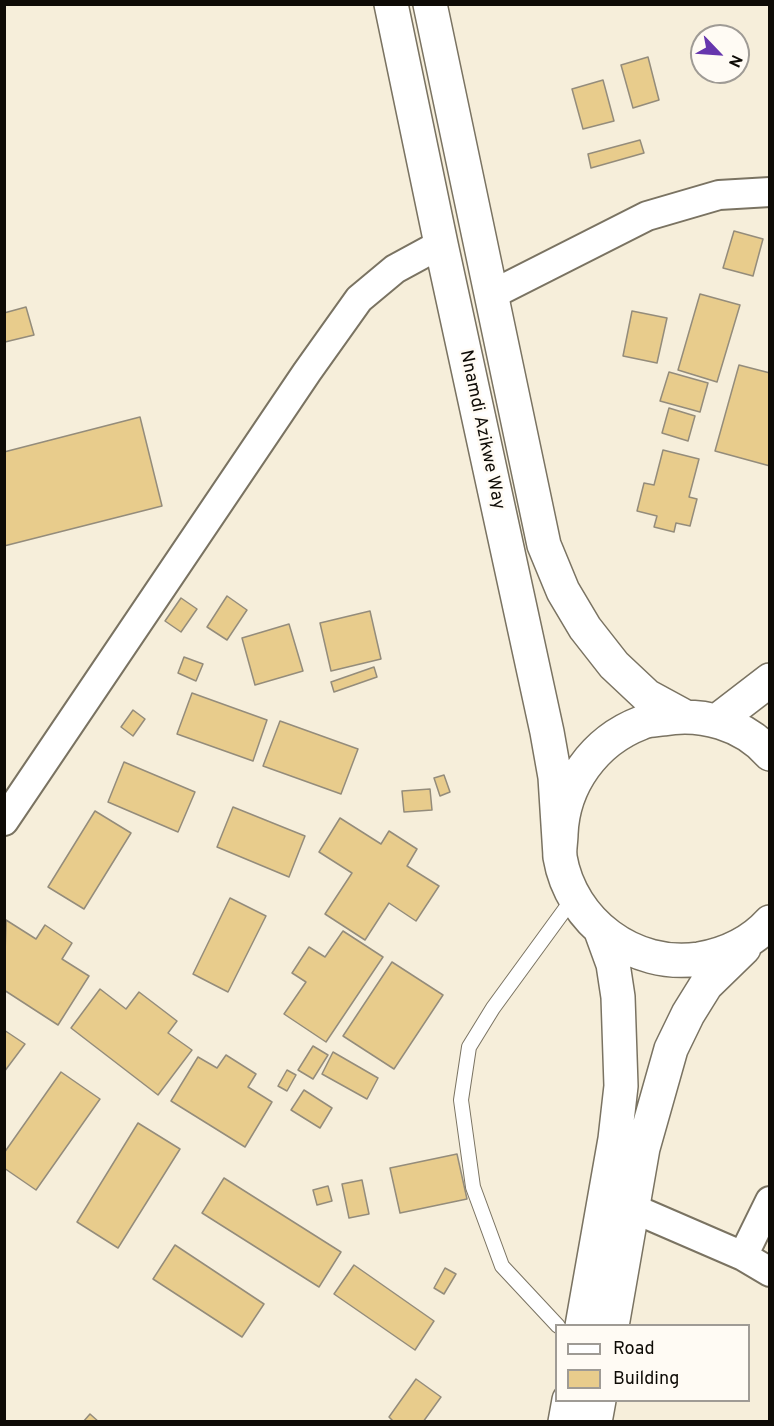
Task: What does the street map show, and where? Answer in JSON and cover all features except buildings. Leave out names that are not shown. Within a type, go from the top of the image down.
[{"type":"highway","name":"Nnamdi Azikwe Way","points":[[391,4],[547,732],[555,777],[560,856]]},
{"type":"highway","name":"Nnamdi Azikwe Way","points":[[430,4],[544,545],[563,591],[585,628],[614,664],[647,696],[682,715]]},
{"type":"highway","points":[[718,720],[770,680]]},
{"type":"highway","points":[[582,1324],[615,1139],[621,1086],[618,997],[613,964],[601,931],[574,897],[560,856],[562,814],[577,775],[604,743],[641,723],[682,715],[718,720],[759,742],[770,754]]},
{"type":"highway","points":[[601,931],[637,953],[678,962],[721,955],[764,928]]},
{"type":"highway","points":[[612,1324],[643,1148],[671,1049],[688,1014],[706,985],[764,928]]},
{"type":"highway","points":[[565,1422],[568,1402]]},
{"type":"highway","points":[[595,1422],[599,1402]]},
{"type":"street","points":[[490,295],[647,216],[719,195],[770,192]]},
{"type":"street","points":[[4,821],[307,372],[359,300],[395,269],[441,244]]},
{"type":"street","points":[[743,1256],[770,1201]]},
{"type":"street","points":[[632,1208],[743,1256],[770,1272]]},
{"type":"lane","points":[[556,1324],[502,1266],[473,1187],[461,1100],[469,1047],[493,1008],[574,897]]}]
